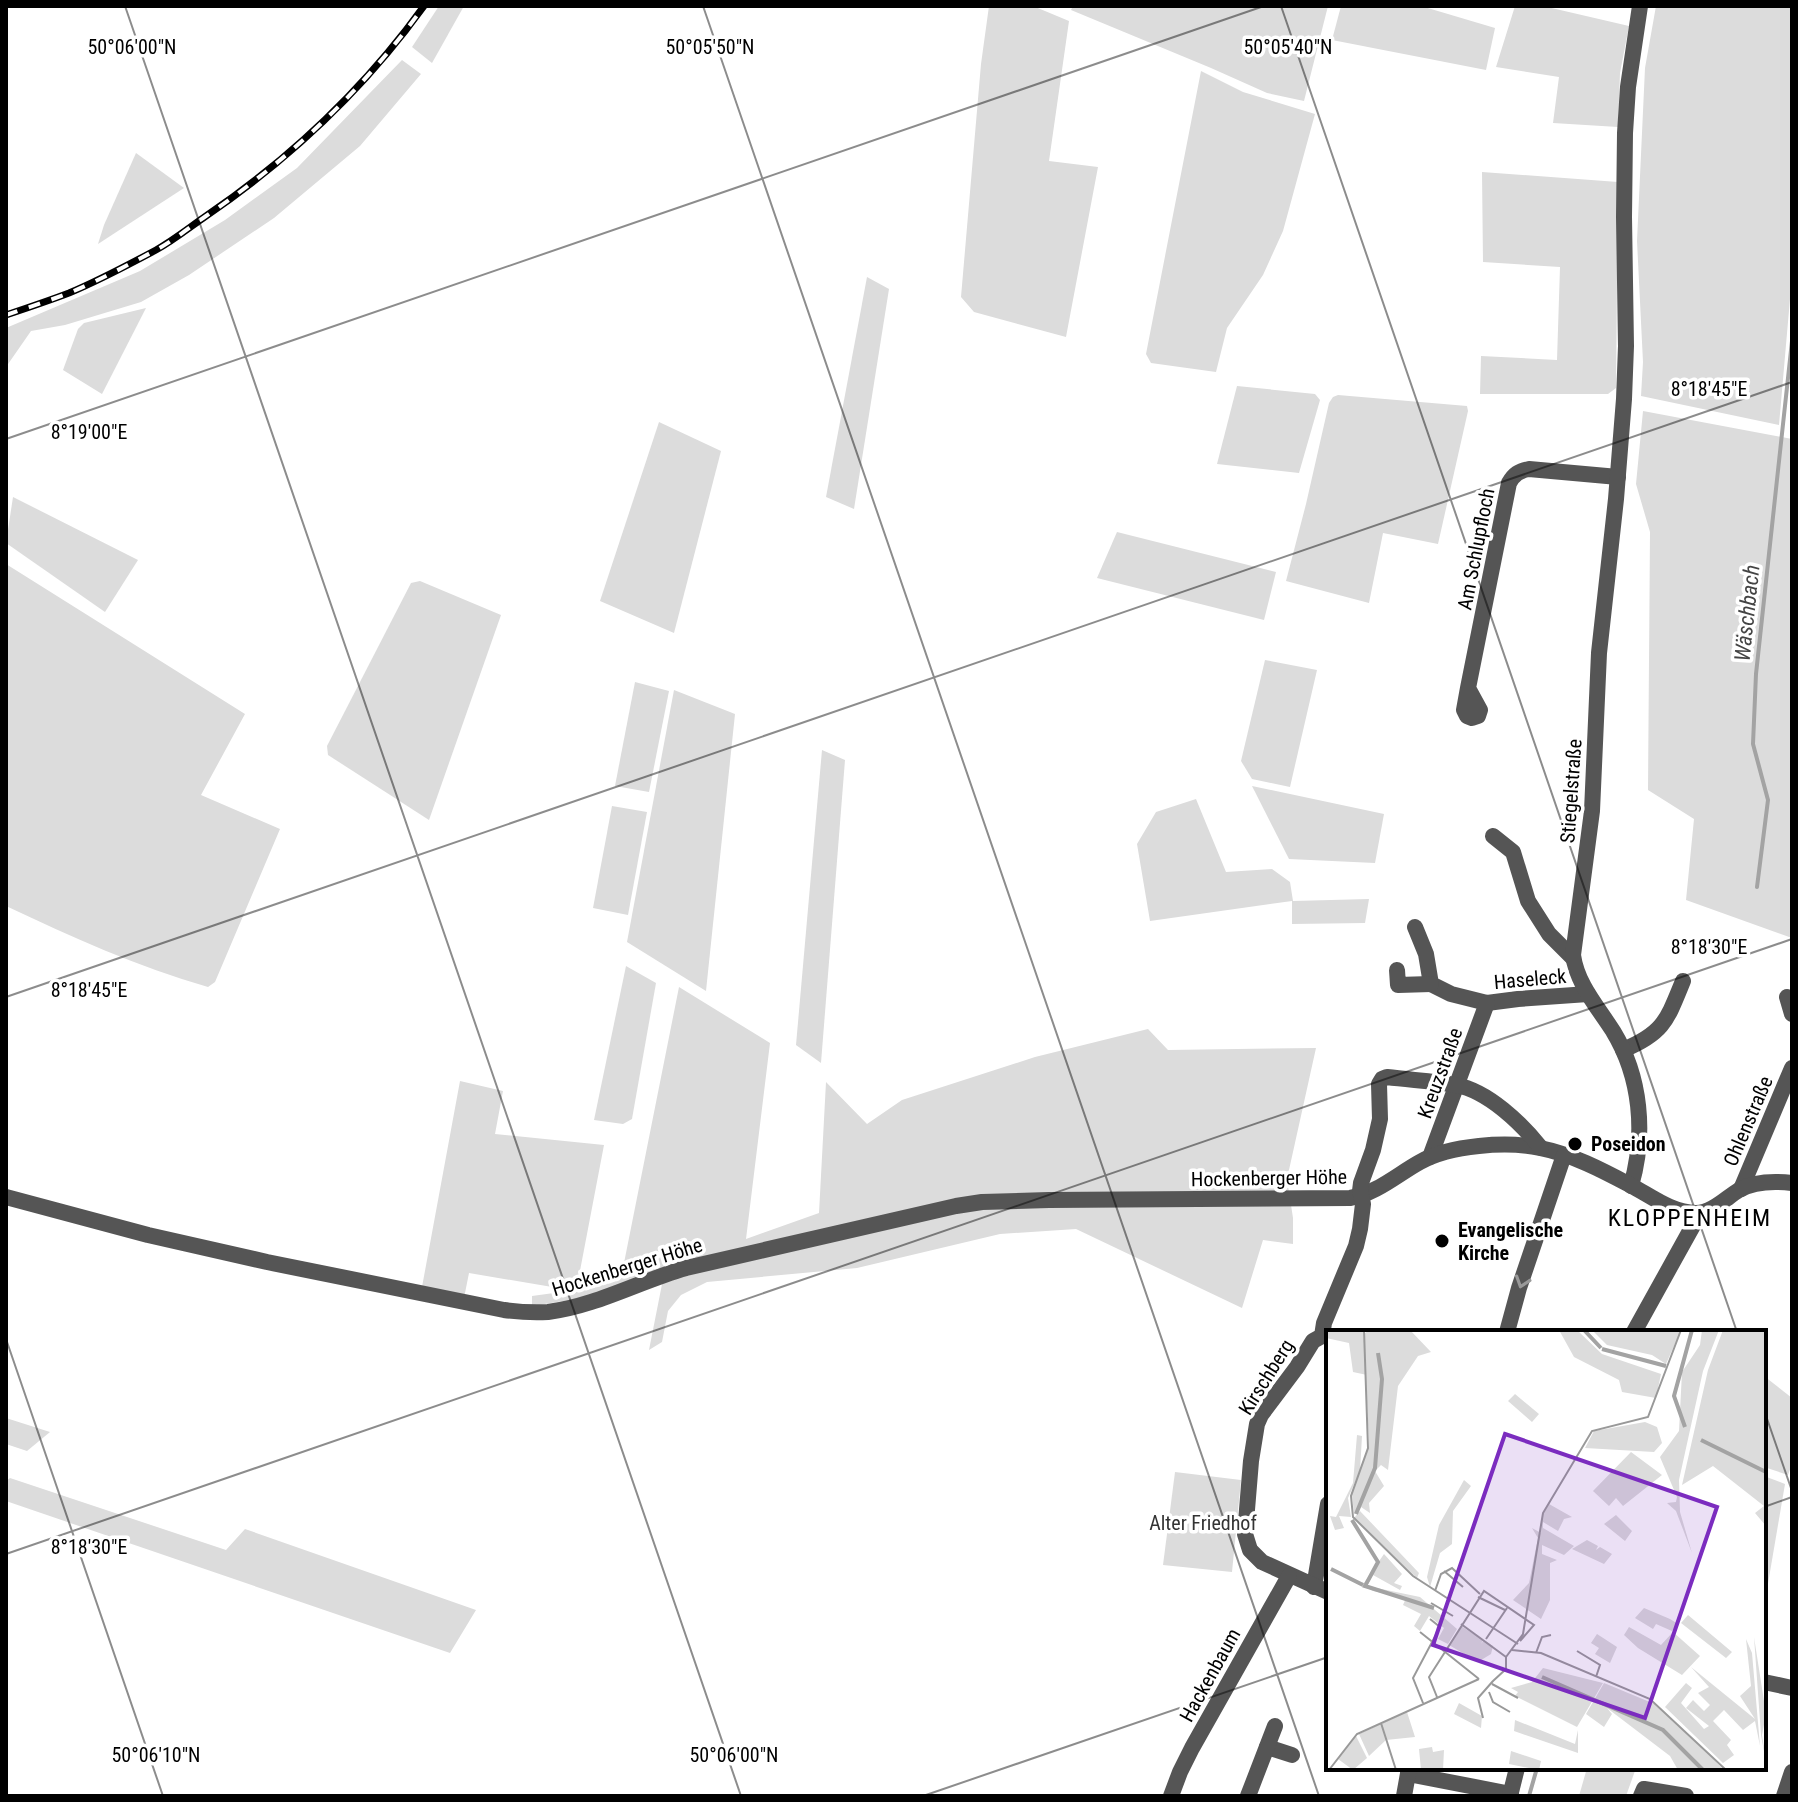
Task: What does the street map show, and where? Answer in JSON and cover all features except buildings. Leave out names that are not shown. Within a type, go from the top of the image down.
[{"type":"street","name":"Stiegelstraße","points":[[1631,1186],[1637,1165],[1638,1099],[1623,1050],[1578,976],[1573,945],[1589,836],[1599,653],[1618,477],[1626,346],[1625,133],[1628,87],[1640,6]]},
{"type":"street","name":"Am Schlupfloch","points":[[1468,688],[1509,483],[1514,475],[1520,470],[1529,469],[1618,477]]},
{"type":"street","points":[[1493,836],[1513,852],[1528,901],[1549,934],[1573,958]]},
{"type":"street","points":[[1415,927],[1426,954],[1431,984]]},
{"type":"street","name":"Haseleck","points":[[1397,970],[1398,985],[1431,984],[1451,994],[1487,1003],[1588,994]]},
{"type":"street","points":[[1623,1050],[1642,1042],[1666,1020],[1683,981]]},
{"type":"street","points":[[1787,997],[1792,1014]]},
{"type":"street","name":"Kreuzstraße","points":[[1430,1157],[1487,1003]]},
{"type":"street","name":"Ohlenstraße","points":[[1741,1189],[1792,1068]]},
{"type":"street","name":"Kirschberg","points":[[1321,1590],[1254,1557],[1246,1543],[1254,1435],[1261,1415],[1313,1341],[1325,1336],[1324,1323],[1356,1246],[1363,1216],[1361,1183],[1380,1119],[1379,1084],[1387,1077],[1457,1085]]},
{"type":"street","points":[[1457,1085],[1488,1099],[1525,1129],[1541,1148]]},
{"type":"street","points":[[1361,1196],[1444,1152],[1519,1145],[1541,1148],[1599,1169],[1665,1205],[1686,1212],[1700,1213],[1741,1189],[1762,1182],[1792,1183]]},
{"type":"street","points":[[1508,1330],[1564,1155]]},
{"type":"street","name":"Hockenberger Höhe","points":[[6,1197],[267,1262],[527,1313],[571,1307],[686,1268],[982,1202],[1331,1199],[1361,1196]]},
{"type":"street","points":[[1635,1330],[1700,1213]]},
{"type":"street","points":[[1321,1590],[1326,1529]]},
{"type":"street","name":"Hackenbaum","points":[[1171,1796],[1192,1748],[1289,1576]]},
{"type":"street","points":[[1766,1682],[1792,1688]]},
{"type":"street","points":[[1248,1796],[1275,1726]]},
{"type":"street","points":[[1267,1747],[1292,1755]]},
{"type":"street","points":[[1404,1796],[1408,1771],[1510,1795],[1516,1770]]},
{"type":"street","points":[[1784,1796],[1792,1772]]},
{"type":"street","points":[[1641,1796],[1644,1789],[1686,1796]]},
{"type":"green space","points":[[439,6],[464,6],[432,63],[412,47]]},
{"type":"green space","points":[[989,6],[1033,6],[1069,21],[1049,161],[1098,167],[1066,337],[974,312],[961,297],[981,64]]},
{"type":"green space","points":[[1073,6],[1328,6],[1304,101],[1267,93],[1071,10]]},
{"type":"green space","points":[[1341,6],[1421,6],[1495,28],[1486,70],[1332,40]]},
{"type":"green space","points":[[1515,6],[1543,6],[1629,26],[1620,73],[1618,127],[1553,123],[1559,77],[1496,67]]},
{"type":"green space","points":[[1656,6],[1792,6],[1792,276],[1779,425],[1641,396],[1643,362],[1637,241],[1645,68]]},
{"type":"green space","points":[[402,60],[421,74],[360,146],[274,218],[189,275],[141,302],[65,325],[31,331],[6,367],[6,328],[140,271],[225,220],[297,168]]},
{"type":"green space","points":[[1201,71],[1243,92],[1315,114],[1283,231],[1263,275],[1227,328],[1216,372],[1151,363],[1146,354]]},
{"type":"green space","points":[[136,153],[184,188],[98,244],[104,225]]},
{"type":"green space","points":[[1482,172],[1618,182],[1616,388],[1608,394],[1480,394],[1481,356],[1557,360],[1560,267],[1483,262]]},
{"type":"green space","points":[[867,277],[889,289],[854,509],[826,497]]},
{"type":"green space","points":[[146,308],[102,394],[63,370],[78,329],[84,323]]},
{"type":"green space","points":[[1237,386],[1315,394],[1320,400],[1299,473],[1217,464]]},
{"type":"green space","points":[[1338,395],[1467,406],[1468,411],[1438,544],[1383,533],[1369,603],[1286,581],[1329,403]]},
{"type":"green space","points":[[1643,411],[1792,439],[1792,938],[1686,900],[1694,819],[1648,790],[1650,532],[1636,484]]},
{"type":"green space","points":[[659,422],[721,451],[674,633],[600,601]]},
{"type":"green space","points":[[13,497],[138,560],[105,612],[6,543]]},
{"type":"green space","points":[[1117,532],[1276,572],[1264,620],[1097,578]]},
{"type":"green space","points":[[6,564],[245,714],[201,795],[280,829],[215,982],[208,987],[131,961],[6,906]]},
{"type":"green space","points":[[420,581],[501,615],[429,820],[328,755],[327,746],[411,583]]},
{"type":"green space","points":[[1265,660],[1317,670],[1290,787],[1252,779],[1241,761]]},
{"type":"green space","points":[[635,682],[669,691],[649,792],[615,786]]},
{"type":"green space","points":[[674,690],[735,714],[706,991],[627,942]]},
{"type":"green space","points":[[822,750],[845,760],[821,1063],[796,1045]]},
{"type":"green space","points":[[1252,786],[1384,814],[1375,863],[1289,859]]},
{"type":"green space","points":[[1196,799],[1226,872],[1272,869],[1290,882],[1293,901],[1369,899],[1365,923],[1292,924],[1292,901],[1150,921],[1137,844],[1156,812]]},
{"type":"green space","points":[[612,806],[647,812],[628,915],[593,908]]},
{"type":"green space","points":[[626,966],[656,983],[632,1119],[623,1124],[594,1120]]},
{"type":"green space","points":[[679,987],[770,1043],[746,1239],[819,1213],[826,1082],[867,1124],[902,1100],[1035,1057],[1148,1029],[1168,1050],[1316,1048],[1287,1179],[1293,1244],[1263,1240],[1242,1308],[1076,1229],[1000,1234],[857,1268],[707,1282],[681,1295],[668,1311],[662,1342],[649,1350],[665,1269],[582,1298],[532,1306],[532,1296],[583,1289],[623,1268]]},
{"type":"green space","points":[[460,1081],[503,1091],[495,1134],[604,1145],[579,1276],[564,1289],[469,1273],[464,1298],[422,1287]]},
{"type":"green space","points":[[1766,1378],[1792,1398],[1792,1464],[1788,1475],[1766,1468]]},
{"type":"green space","points":[[6,1418],[50,1432],[27,1451],[6,1444]]},
{"type":"green space","name":"Alter Friedhof","points":[[1175,1472],[1241,1480],[1232,1572],[1163,1565]]},
{"type":"green space","points":[[1766,1477],[1785,1484],[1766,1595]]},
{"type":"green space","points":[[10,1478],[226,1550],[245,1529],[476,1610],[450,1653],[6,1501],[6,1481]]},
{"type":"green space","points":[[1586,1770],[1635,1770],[1626,1796],[1579,1796]]},
{"type":"waterway","name":"Wäschbach","points":[[1757,887],[1768,800],[1753,744],[1756,674],[1792,341]]},
{"type":"waterway","name":"Wäschbach","points":[[1529,1796],[1536,1770]]},
{"type":"railway","points":[[6,315],[69,293],[135,261],[169,242],[237,194],[297,146],[351,94],[424,6]]},
{"type":"place","name":"Poseidon","points":[[1575,1144]]},
{"type":"place","name":"Evangelische Kirche","points":[[1442,1241]]},
{"type":"district","name":"KLOPPENHEIM","points":[[1690,1218]]}]
